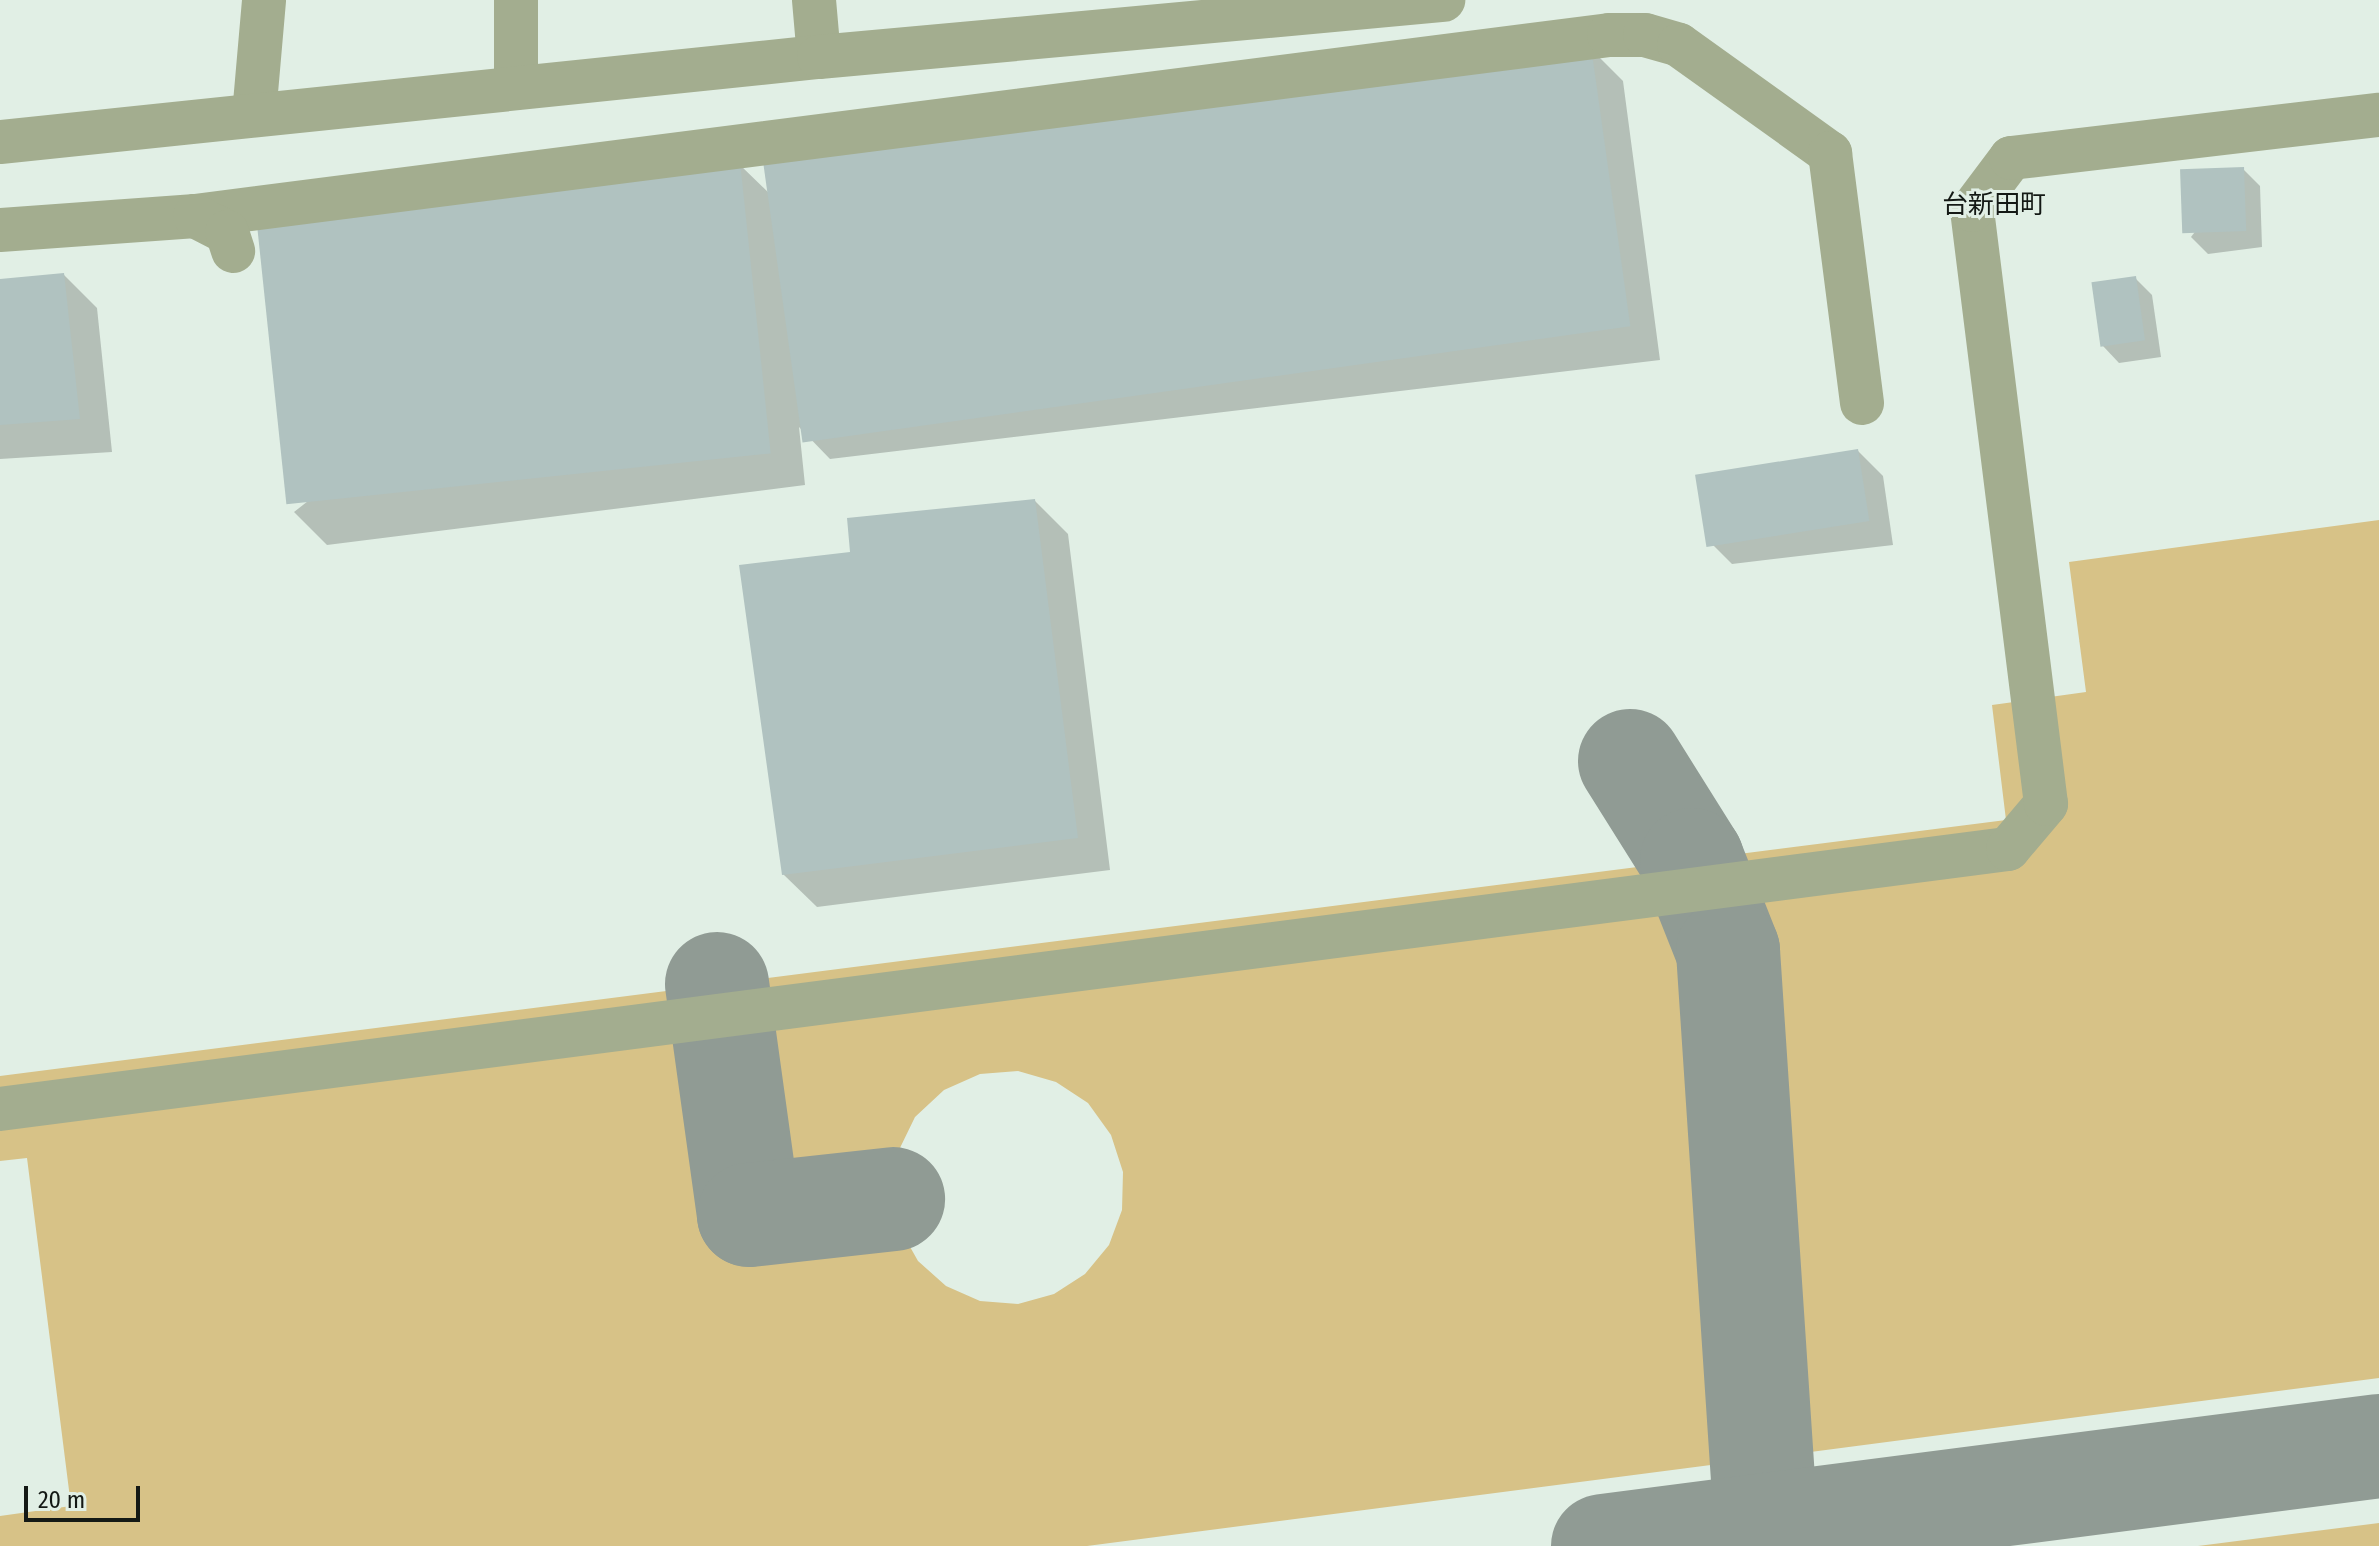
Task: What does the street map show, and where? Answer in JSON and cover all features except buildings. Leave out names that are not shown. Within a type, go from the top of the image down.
[{"type":"street","points":[[254,115],[264,0]]},
{"type":"street","points":[[516,0],[516,88]]},
{"type":"street","points":[[814,0],[819,57]]},
{"type":"street","points":[[0,142],[819,57],[1443,0]]},
{"type":"street","points":[[0,230],[195,216],[1609,35],[1645,35],[1679,45],[1830,153],[1862,403]]},
{"type":"street","points":[[0,1109],[2008,849],[2046,804],[1972,210],[2011,158],[2379,115]]},
{"type":"street","points":[[195,216],[227,232],[233,251]]},
{"type":"shaded area","points":[[2379,520],[2379,1378],[1087,1546],[0,1546],[0,1516],[71,1506],[27,1158],[0,1161],[0,1076],[2006,820],[1992,705],[2086,692],[2069,562]],"holes":[[[1018,1071],[1056,1082],[1088,1103],[1111,1135],[1123,1172],[1122,1210],[1109,1245],[1085,1274],[1054,1294],[1018,1304],[980,1301],[946,1286],[918,1261],[900,1229],[892,1190],[898,1152],[915,1117],[944,1090],[980,1074]]]},
{"type":"shaded area","points":[[2379,1523],[2379,1546],[2198,1546]]},
{"type":"taxiway","points":[[1630,761],[1692,860],[1728,951],[1766,1525]]},
{"type":"taxiway","points":[[717,984],[749,1215],[893,1199]]},
{"type":"taxiway","points":[[1603,1546],[2379,1446]]},
{"type":"district","name":"台新田町","points":[[1994,205]]}]
